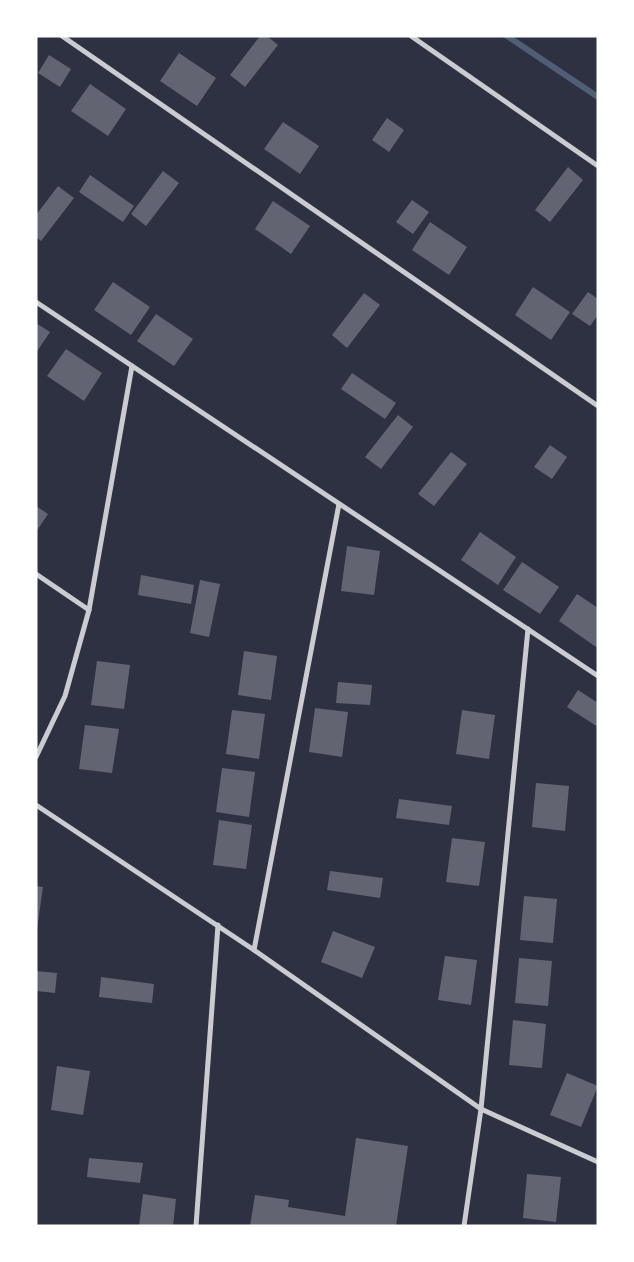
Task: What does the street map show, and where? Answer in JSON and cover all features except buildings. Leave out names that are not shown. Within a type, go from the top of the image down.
[{"type":"street","points":[[62,36],[598,406]]},
{"type":"street","points":[[411,36],[598,166]]},
{"type":"street","points":[[36,302],[598,676]]},
{"type":"street","points":[[36,756],[65,696],[89,610],[132,366]]},
{"type":"street","points":[[254,950],[339,504]]},
{"type":"street","points":[[36,574],[89,610]]},
{"type":"street","points":[[464,1226],[480,1110],[528,629]]},
{"type":"street","points":[[36,804],[218,925],[480,1110],[598,1162]]},
{"type":"street","points":[[196,1226],[218,925]]},
{"type":"waterway","points":[[507,36],[598,97]]}]
